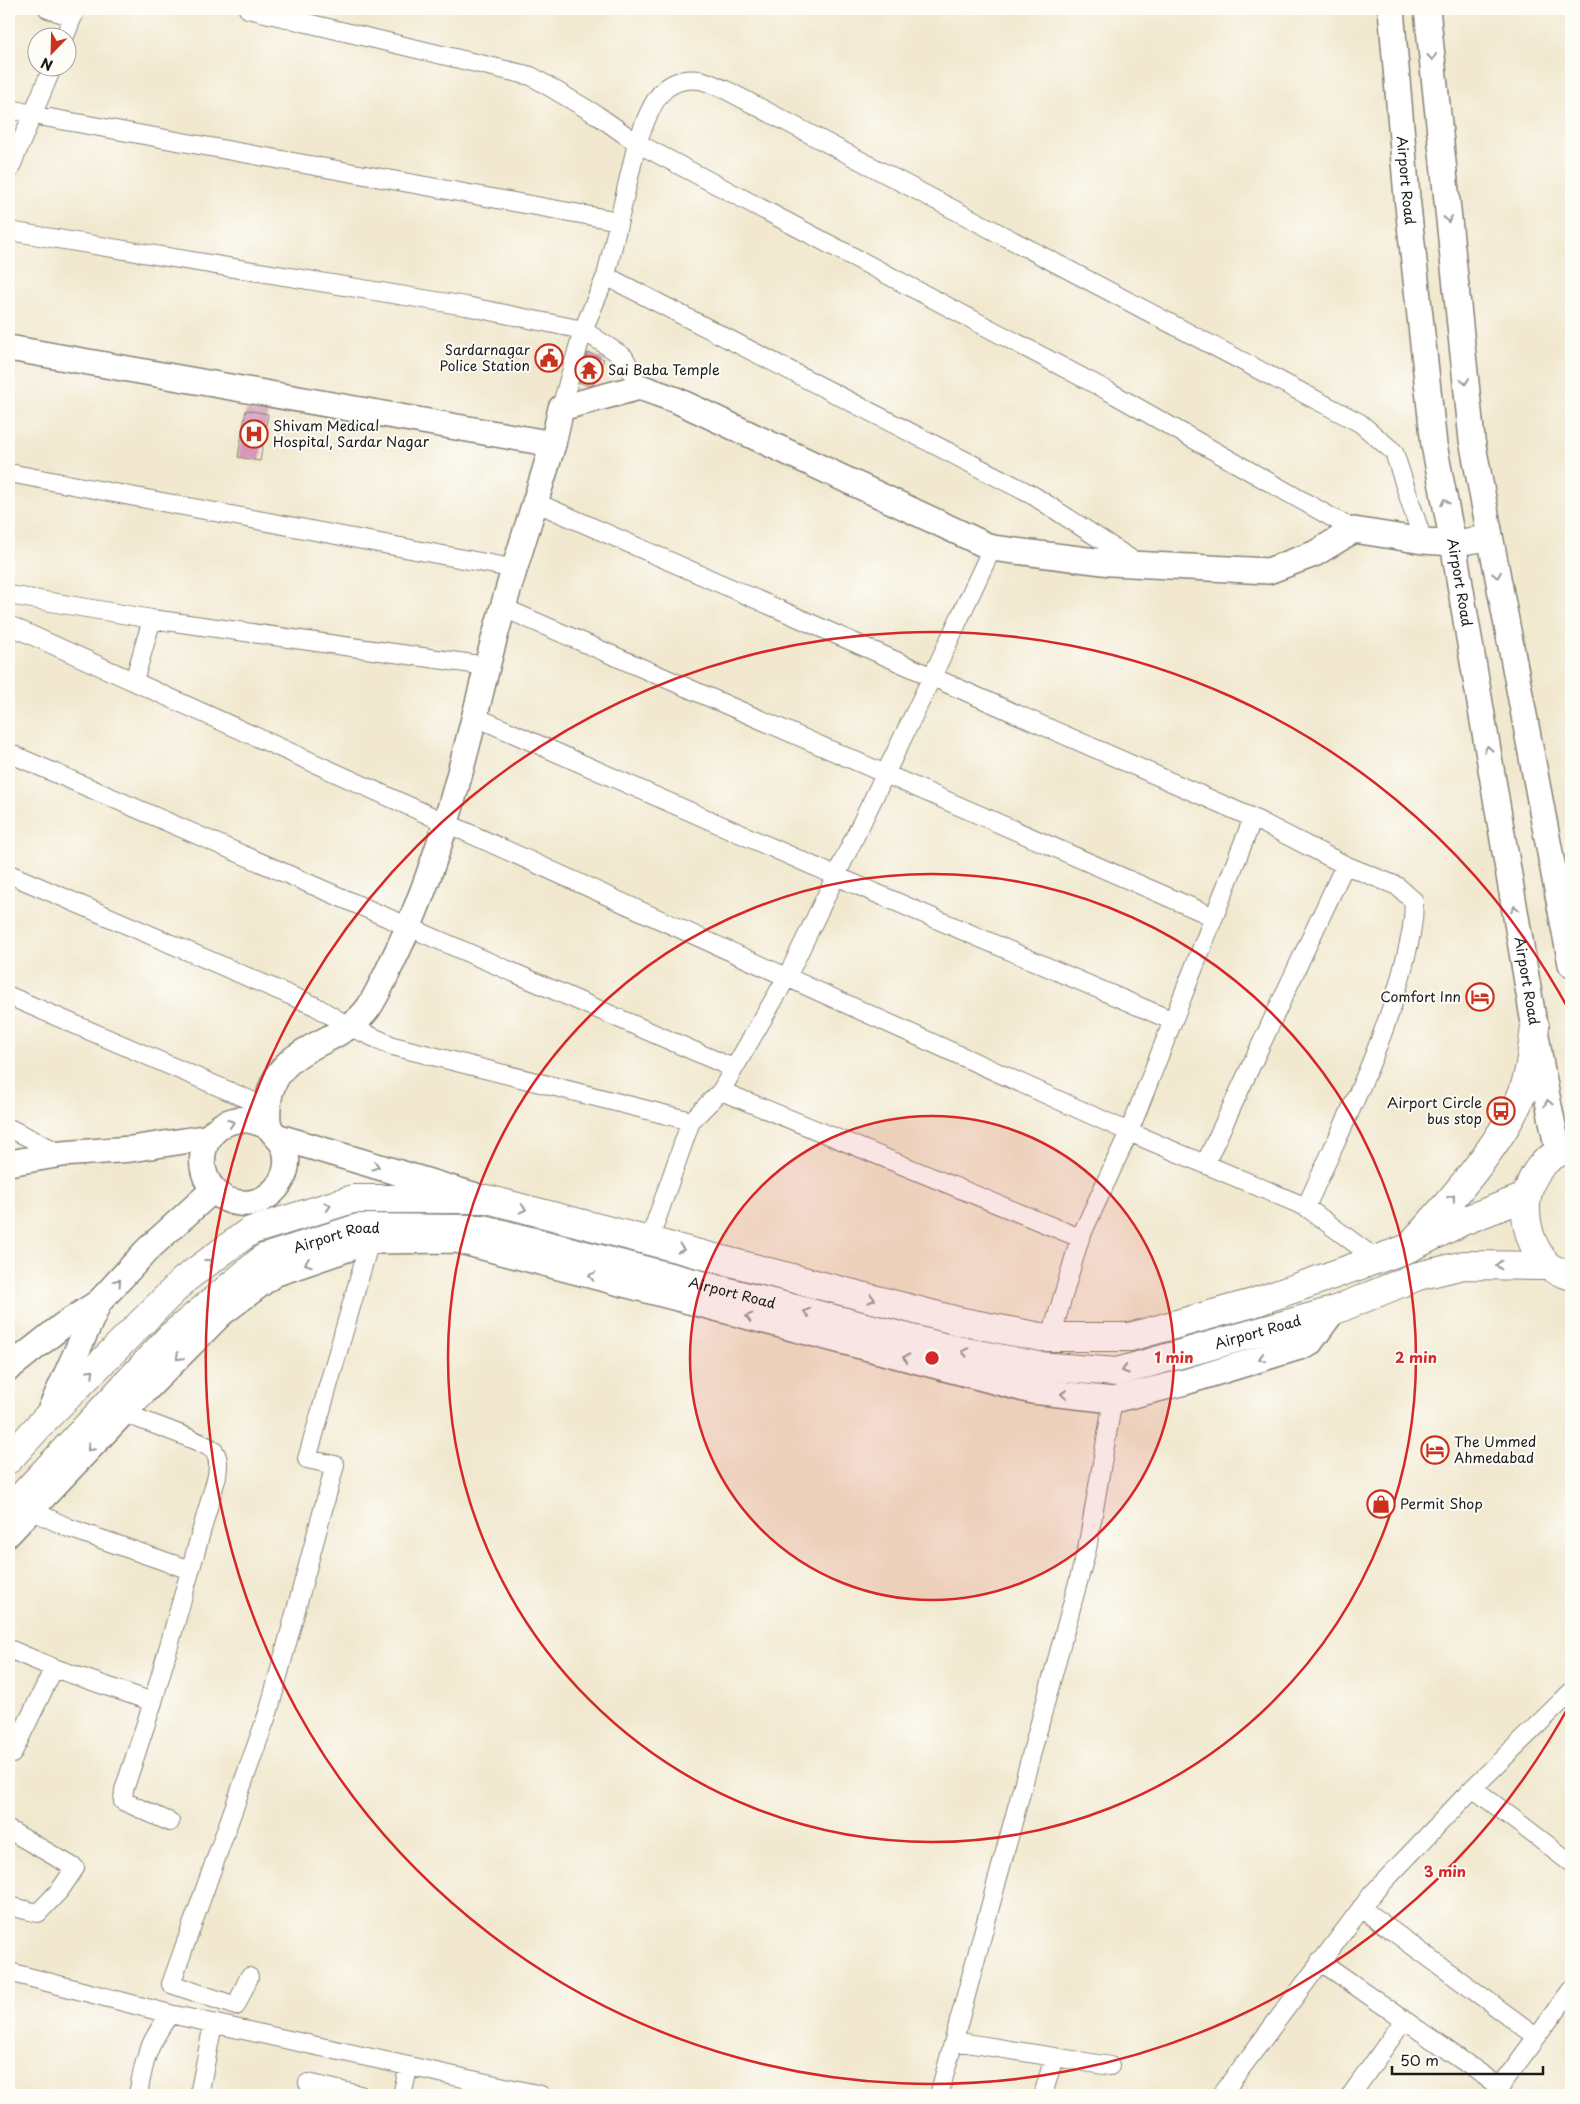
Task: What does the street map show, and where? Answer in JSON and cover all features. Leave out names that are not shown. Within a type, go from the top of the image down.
[{"type":"main road","points":[[1408,1248],[1447,1203],[1511,1117],[1526,1081],[1535,1026]]},
{"type":"main road","points":[[1559,1271],[1528,1234],[1525,1197],[1538,1169],[1565,1149]]},
{"type":"main road","points":[[9,1477],[16,1451],[47,1417],[185,1279],[250,1231],[353,1198],[487,1199],[958,1321],[1041,1337],[1130,1337],[1253,1303],[1376,1260],[1408,1248],[1463,1221],[1525,1197]]},
{"type":"main road","name":"Airport Road","points":[[20,1510],[170,1337],[264,1258],[358,1228],[484,1229],[951,1349],[1039,1366],[1117,1372],[1333,1311],[1418,1276],[1464,1265],[1559,1271]]},
{"type":"street","points":[[48,9],[74,13],[68,28]]},
{"type":"street","points":[[248,9],[532,76],[597,115],[637,143],[1110,392],[1354,530],[1423,541],[1453,543],[1490,538]]},
{"type":"street","name":"Airport Road","points":[[1391,9],[1406,197],[1434,445],[1453,543],[1535,1026],[1565,1149]]},
{"type":"street","points":[[1427,9],[1472,440],[1571,964]]},
{"type":"street","points":[[9,171],[48,78]]},
{"type":"street","points":[[272,1124],[251,1120],[231,1121],[219,1128],[210,1137],[204,1149],[202,1164],[205,1178],[213,1190],[225,1199],[239,1203],[254,1202],[267,1197],[281,1182],[287,1163],[285,1150],[272,1124],[271,1091],[282,1067],[298,1054],[348,1026],[368,1009],[409,926],[431,875],[476,717],[487,666],[553,444],[583,330],[606,276],[637,143],[655,98],[667,86],[684,80],[701,80],[726,90],[1360,423],[1394,452],[1423,541]]},
{"type":"street","points":[[9,108],[33,115],[619,221]]},
{"type":"street","points":[[9,231],[466,306],[583,330],[624,357],[640,387]]},
{"type":"street","points":[[606,276],[1034,496],[1140,565]]},
{"type":"street","points":[[9,348],[553,444]]},
{"type":"street","points":[[561,408],[640,387],[676,400],[992,548],[1111,563],[1268,572],[1314,554],[1354,530]]},
{"type":"street","points":[[9,473],[516,569]]},
{"type":"street","points":[[535,502],[1253,818],[1345,865],[1397,886],[1414,901],[1414,924],[1396,997],[1372,1060],[1306,1207]]},
{"type":"street","points":[[649,1241],[691,1121],[721,1091],[732,1068],[787,977],[992,548]]},
{"type":"street","points":[[9,595],[152,619],[487,666]]},
{"type":"street","points":[[504,608],[1214,917]]},
{"type":"street","points":[[134,681],[152,619]]},
{"type":"street","points":[[9,625],[1129,1132],[1306,1207],[1376,1260]]},
{"type":"street","points":[[476,717],[836,876],[1173,1021]]},
{"type":"street","points":[[9,753],[732,1068]]},
{"type":"street","points":[[1051,1337],[1080,1238],[1129,1132],[1253,818]]},
{"type":"street","points":[[1206,1164],[1345,865]]},
{"type":"street","points":[[9,874],[315,1006],[348,1026],[393,1046],[691,1121]]},
{"type":"street","points":[[9,996],[272,1124],[487,1199]]},
{"type":"street","points":[[721,1091],[1080,1238]]},
{"type":"street","points":[[9,1128],[62,1154]]},
{"type":"street","points":[[9,1163],[62,1154],[131,1149],[210,1137]]},
{"type":"street","points":[[9,1368],[62,1326],[99,1302],[147,1250],[213,1190]]},
{"type":"street","points":[[267,1197],[282,1220]]},
{"type":"street","points":[[9,1534],[20,1510],[123,1413],[222,1313],[274,1274],[370,1241],[456,1240],[1032,1391],[1113,1400],[1185,1382],[1309,1344],[1333,1311]]},
{"type":"street","points":[[249,1977],[236,2006],[171,1984],[269,1710],[324,1513],[335,1465],[307,1459],[370,1241]]},
{"type":"street","points":[[47,1417],[99,1302]]},
{"type":"street","points":[[939,2095],[1087,1549],[1113,1400]]},
{"type":"street","points":[[123,1413],[201,1443],[213,1450],[218,1460],[217,1476],[153,1702],[128,1776],[123,1801],[170,1822]]},
{"type":"street","points":[[20,1510],[190,1570]]},
{"type":"street","points":[[9,1649],[54,1668],[153,1702]]},
{"type":"street","points":[[12,1754],[54,1668]]},
{"type":"street","points":[[1221,2095],[1361,1908],[1473,1788],[1571,1692]]},
{"type":"street","points":[[1473,1788],[1571,1863]]},
{"type":"street","points":[[9,1830],[75,1868],[60,1890],[38,1913],[9,1906]]},
{"type":"street","points":[[1361,1908],[1536,2036]]},
{"type":"street","points":[[1320,1961],[1404,2020],[1497,2091],[1571,1990]]},
{"type":"street","points":[[9,1972],[213,2024],[541,2095]]},
{"type":"street","points":[[138,2095],[144,2058],[154,2036],[170,2014]]},
{"type":"street","points":[[1351,2095],[1404,2020]]},
{"type":"street","points":[[198,2095],[213,2024]]},
{"type":"street","points":[[954,2041],[1110,2066]]},
{"type":"street","points":[[1043,2095],[1054,2057]]},
{"type":"street","points":[[402,2095],[409,2066]]},
{"type":"street","points":[[308,2083],[360,2095]]},
{"type":"building","points":[[588,353],[604,359],[593,385],[589,386],[579,382]]},
{"type":"building","points":[[246,410],[268,414],[260,461],[238,457]]},
{"type":"place","name":"Sardarnagar Police Station","points":[[549,358]]},
{"type":"place","name":"Sai Baba Temple","points":[[589,370]]},
{"type":"place","name":"Shivam Medical Hospital, Sardar Nagar","points":[[254,434]]},
{"type":"place","name":"Comfort Inn","points":[[1480,997]]},
{"type":"place","name":"Airport Circle bus stop","points":[[1501,1111]]},
{"type":"place","name":"The Ummed Ahmedabad","points":[[1435,1450]]},
{"type":"place","name":"Permit Shop","points":[[1381,1504]]}]
